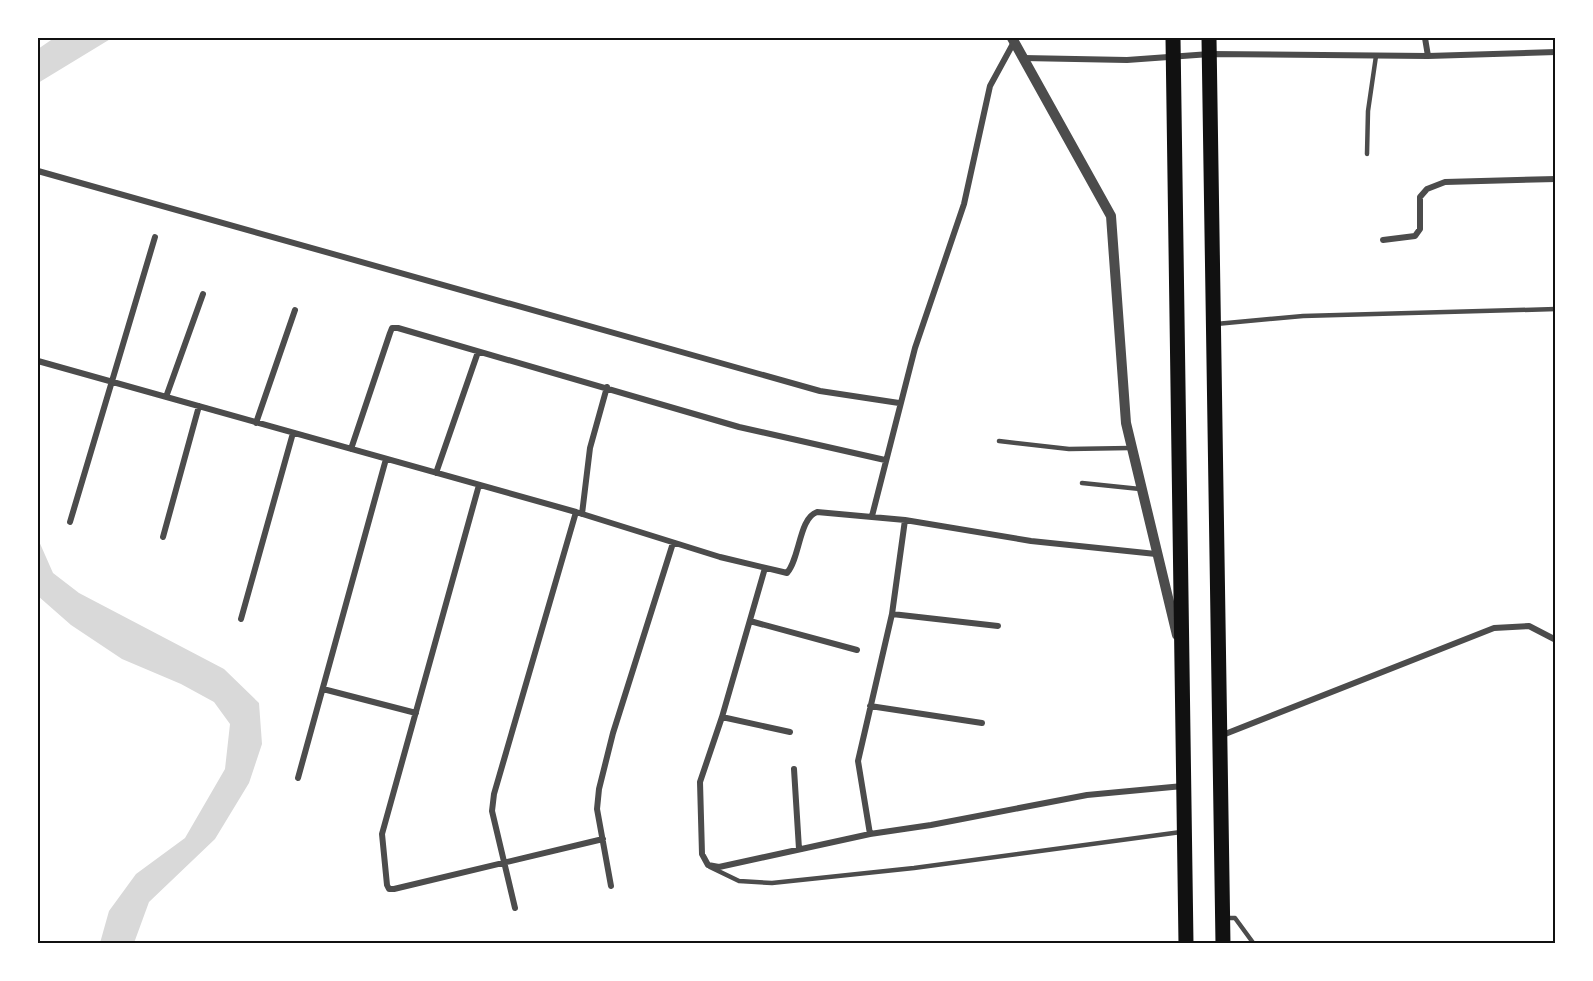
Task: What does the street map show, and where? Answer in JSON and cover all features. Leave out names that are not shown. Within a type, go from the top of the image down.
[{"type":"highway","points":[[1173,38],[1186,944]]},
{"type":"highway","points":[[1209,38],[1223,944]]},
{"type":"street","points":[[1425,38],[1428,56]]},
{"type":"street","points":[[1013,40],[1111,216],[1115,234],[1122,392],[1130,448],[1178,637],[1182,683]]},
{"type":"street","points":[[872,516],[899,403],[915,348],[959,224],[990,86],[1013,40]]},
{"type":"street","points":[[1023,58],[1127,60],[1210,54],[1428,56],[1556,52]]},
{"type":"street","points":[[38,171],[820,391],[899,403]]},
{"type":"street","points":[[1383,240],[1415,236],[1420,229],[1420,197],[1436,184],[1556,179]]},
{"type":"street","points":[[70,522],[155,237]]},
{"type":"street","points":[[166,397],[203,294]]},
{"type":"street","points":[[256,423],[295,310]]},
{"type":"street","points":[[351,449],[392,328],[607,387],[739,427],[885,460]]},
{"type":"street","points":[[436,473],[478,352]]},
{"type":"street","points":[[38,361],[579,513],[673,543],[787,573],[807,519],[813,512],[905,520],[1031,541],[1156,554]]},
{"type":"street","points":[[515,908],[492,811],[494,794],[579,513],[590,448],[607,387]]},
{"type":"street","points":[[163,537],[199,406]]},
{"type":"street","points":[[241,619],[292,433]]},
{"type":"street","points":[[298,778],[386,459]]},
{"type":"street","points":[[479,485],[382,834],[382,852],[389,889],[603,839]]},
{"type":"street","points":[[870,834],[858,760],[892,614],[905,520]]},
{"type":"street","points":[[611,886],[597,809],[603,773],[673,543]]},
{"type":"street","points":[[765,568],[722,717],[700,782],[702,854],[708,866],[720,867],[870,834],[931,825],[1087,795],[1184,786]]},
{"type":"street","points":[[892,614],[998,626]]},
{"type":"street","points":[[750,621],[857,650]]},
{"type":"street","points":[[1220,736],[1494,628],[1528,626],[1556,640]]},
{"type":"street","points":[[323,689],[416,713]]},
{"type":"street","points":[[870,706],[982,723]]},
{"type":"street","points":[[722,717],[790,732]]},
{"type":"street","points":[[794,769],[800,849]]},
{"type":"lane","points":[[1367,154],[1368,111],[1376,56]]},
{"type":"lane","points":[[1214,324],[1303,316],[1556,309]]},
{"type":"lane","points":[[999,441],[1069,449],[1130,448]]},
{"type":"lane","points":[[1082,483],[1140,489]]},
{"type":"lane","points":[[708,866],[739,881],[772,883],[914,868],[1185,832]]},
{"type":"lane","points":[[1222,918],[1236,918],[1254,944]]},
{"type":"shaded area","points":[[54,38],[112,38],[38,83],[38,49]]},
{"type":"shaded area","points":[[38,539],[53,573],[79,593],[224,669],[259,703],[262,744],[249,783],[215,839],[149,902],[134,943],[100,943],[109,911],[136,874],[185,838],[225,769],[230,724],[214,702],[181,684],[122,659],[71,625],[38,596]]}]
